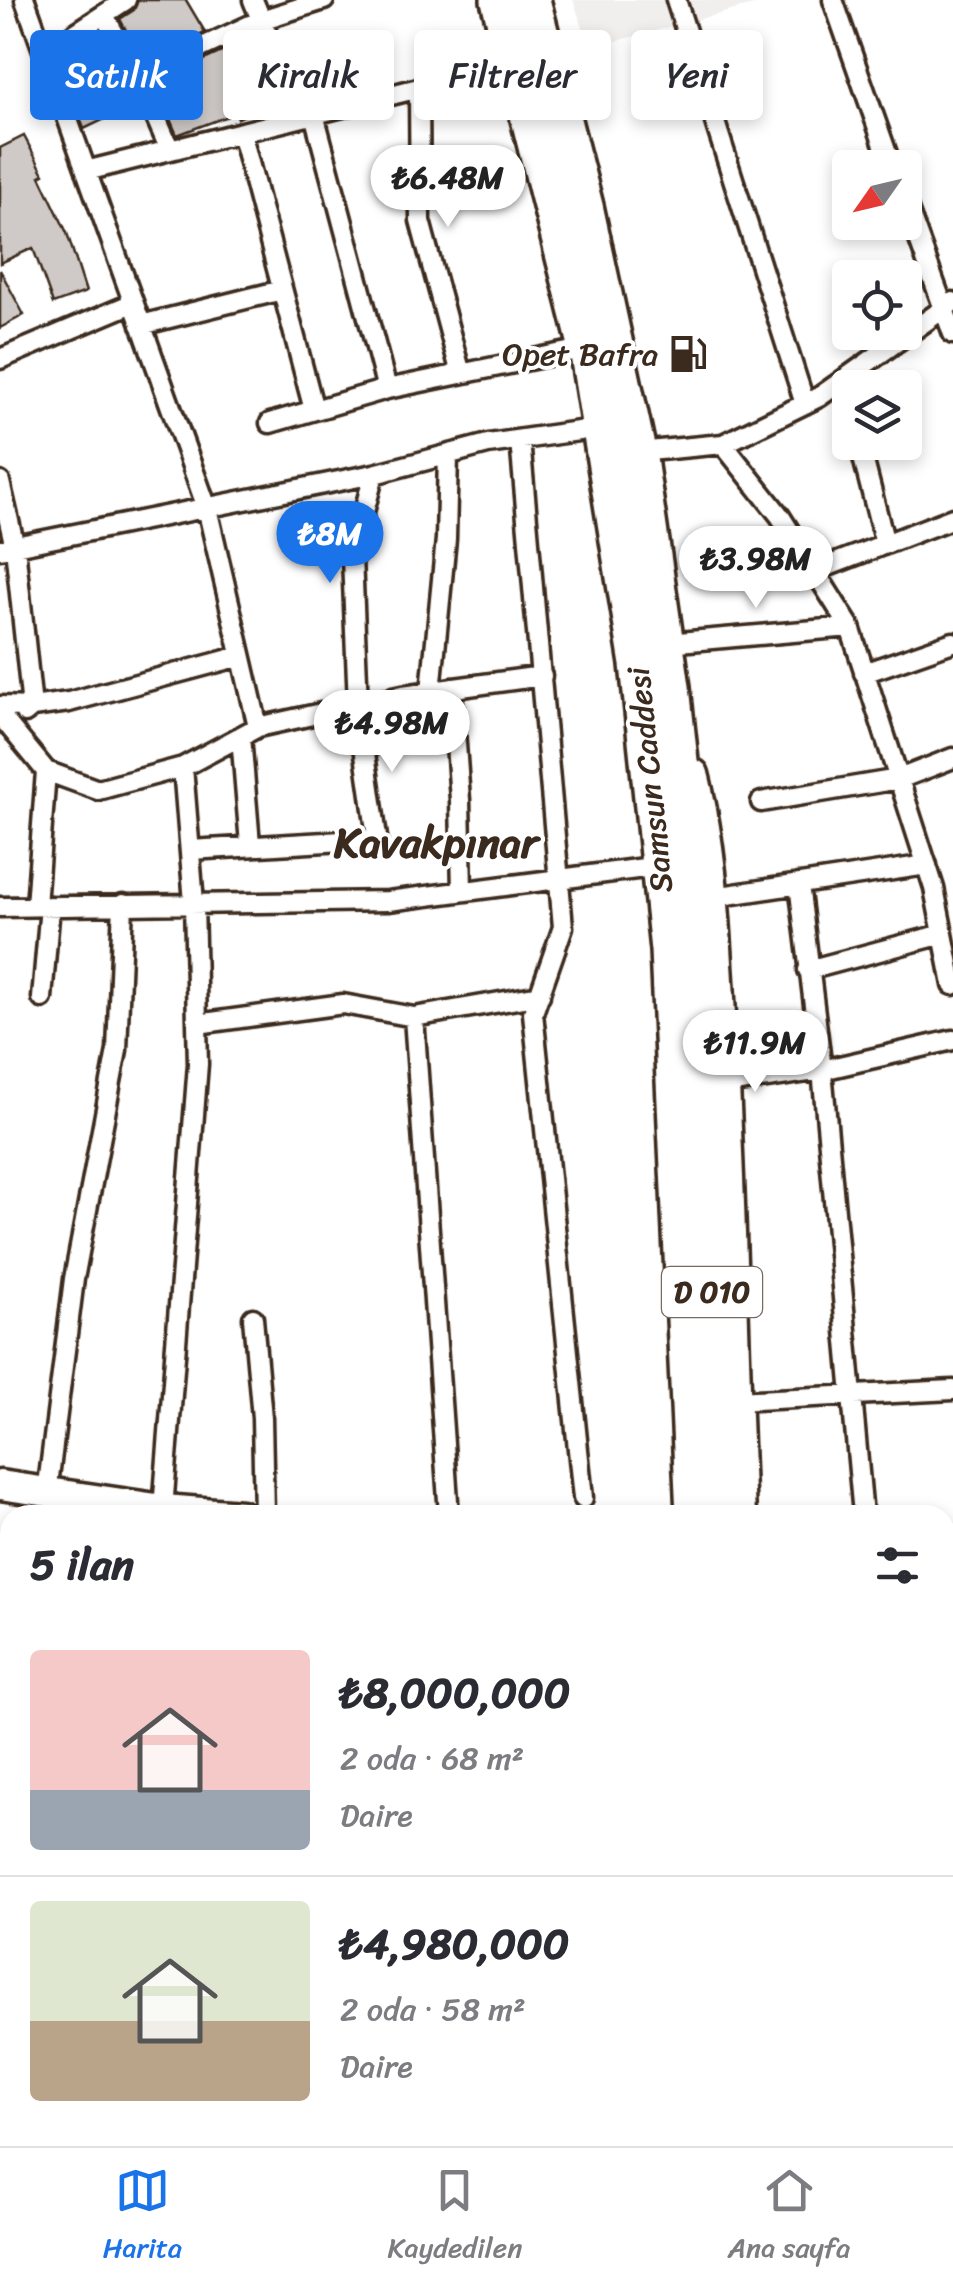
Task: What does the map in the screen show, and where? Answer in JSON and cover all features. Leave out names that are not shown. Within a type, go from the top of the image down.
[{"type":"highway","name":"Samsun Caddesi","points":[[499,0],[586,348],[638,664],[654,866],[701,1075],[694,1505]]},
{"type":"highway","name":"Samsun Caddesi","points":[[532,0],[585,206],[638,452],[672,688],[694,900],[720,1505]]},
{"type":"street","points":[[25,0],[37,30]]},
{"type":"street","points":[[80,30],[126,0]]},
{"type":"street","points":[[252,0],[266,30]]},
{"type":"street","points":[[203,47],[261,20],[324,0]]},
{"type":"street","points":[[676,0],[806,404]]},
{"type":"street","points":[[833,0],[886,150]]},
{"type":"street","points":[[104,15],[112,30]]},
{"type":"street","points":[[68,120],[206,508],[241,656],[250,732],[250,844]]},
{"type":"street","points":[[157,120],[170,150]]},
{"type":"street","points":[[86,171],[288,120]]},
{"type":"street","points":[[309,120],[386,388]]},
{"type":"street","points":[[419,120],[420,220],[462,374]]},
{"type":"street","points":[[241,132],[314,410]]},
{"type":"street","points":[[922,240],[949,304],[953,334]]},
{"type":"street","points":[[141,325],[282,290]]},
{"type":"street","points":[[0,359],[133,303]]},
{"type":"street","points":[[857,370],[949,304]]},
{"type":"street","points":[[270,423],[386,388],[586,348]]},
{"type":"street","points":[[638,452],[724,444],[832,387]]},
{"type":"street","points":[[8,548],[374,474],[488,444],[600,428]]},
{"type":"street","points":[[520,440],[563,927],[533,1013],[583,1498]]},
{"type":"street","points":[[724,444],[780,516],[850,627],[934,888],[953,986]]},
{"type":"street","points":[[432,691],[446,540],[448,455]]},
{"type":"street","points":[[864,460],[885,544]]},
{"type":"street","points":[[190,850],[250,844],[378,845],[358,705],[352,557],[374,474]]},
{"type":"street","points":[[0,482],[32,708]]},
{"type":"street","points":[[814,571],[953,518]]},
{"type":"street","points":[[666,643],[850,627]]},
{"type":"street","points":[[864,673],[953,642]]},
{"type":"street","points":[[0,706],[32,708],[69,702],[241,656]]},
{"type":"street","points":[[32,708],[4,720],[46,771],[98,790],[183,767],[250,732],[358,705],[542,676]]},
{"type":"street","points":[[452,688],[462,891]]},
{"type":"street","points":[[672,688],[704,813],[714,897],[701,1075],[736,1401],[741,1505]]},
{"type":"street","points":[[761,802],[899,779],[953,758]]},
{"type":"street","points":[[163,1505],[198,1064],[194,904],[183,767]]},
{"type":"street","points":[[42,998],[46,771]]},
{"type":"street","points":[[714,897],[927,865]]},
{"type":"street","points":[[0,907],[388,900],[654,866],[678,1505]]},
{"type":"street","points":[[934,888],[953,882]]},
{"type":"street","points":[[799,884],[822,1070],[862,1505]]},
{"type":"street","points":[[47,1493],[74,1280],[116,1050],[123,904]]},
{"type":"street","points":[[808,970],[943,934]]},
{"type":"street","points":[[198,1024],[343,1004],[414,1016],[540,994]]},
{"type":"street","points":[[414,1016],[448,1505]]},
{"type":"street","points":[[701,1075],[822,1070],[953,1040]]},
{"type":"street","points":[[253,1318],[262,1418],[264,1505]]},
{"type":"street","points":[[736,1401],[953,1390]]},
{"type":"street","points":[[0,1485],[134,1505]]},
{"type":"shaded area","points":[[573,0],[772,0],[658,30],[631,30],[631,37],[611,42],[611,30],[584,30]]},
{"type":"building","points":[[138,0],[186,0],[205,32],[126,30],[120,19],[134,10]]},
{"type":"building","points":[[223,51],[223,118],[177,135],[170,120],[203,120],[203,60]]},
{"type":"building","points":[[81,120],[103,120],[84,129]]},
{"type":"building","points":[[24,136],[44,174],[40,176],[67,233],[86,292],[53,304],[33,248],[0,263],[0,148]]},
{"type":"building","points":[[0,270],[24,315],[0,328]]},
{"type":"place","name":"Opet Bafra","points":[[688,354]]},
{"type":"district","name":"Kavakpınar","points":[[436,843]]}]
